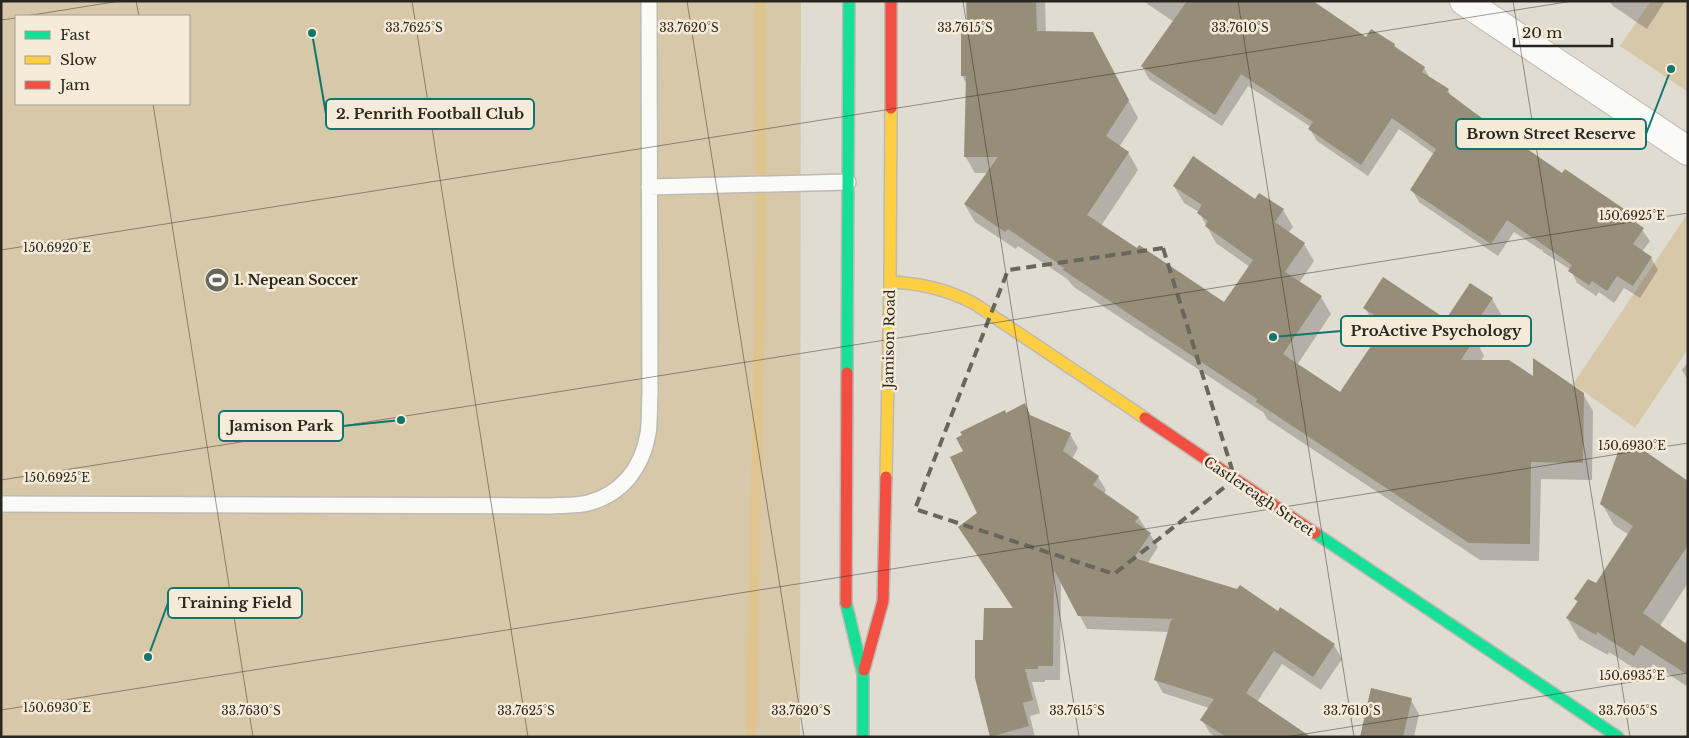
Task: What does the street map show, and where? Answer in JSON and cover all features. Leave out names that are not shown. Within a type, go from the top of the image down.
[{"type":"main road","name":"Jamison Road","points":[[849,1],[846,598],[863,674],[863,737]]},
{"type":"main road","name":"Jamison Road","points":[[863,674],[883,601],[890,282],[890,1]]},
{"type":"main road","name":"Castlereagh Street","points":[[890,282],[927,284],[952,292],[975,304],[1618,737]]},
{"type":"street","points":[[1464,1],[1688,151]]},
{"type":"lane","points":[[1,504],[549,506],[586,504],[610,495],[626,482],[640,461],[648,434],[650,395],[650,1]]},
{"type":"lane","points":[[649,187],[848,182]]},
{"type":"highlighted area","points":[[1163,248],[1235,479],[1114,574],[915,509],[1008,270]]},
{"type":"shaded area","points":[[1,1],[801,1],[800,737],[1,737]]},
{"type":"shaded area","points":[[1651,1],[1688,1],[1688,92],[1620,46]]},
{"type":"shaded area","points":[[1688,213],[1688,349],[1635,428],[1573,384]]},
{"type":"building","points":[[966,1],[1036,1],[1037,31],[1093,32],[1129,100],[1106,136],[1129,152],[1087,215],[1137,248],[1139,245],[1224,302],[1253,260],[1205,226],[1208,221],[1197,213],[1202,205],[1173,186],[1193,156],[1255,199],[1259,193],[1284,209],[1275,222],[1305,243],[1285,272],[1322,296],[1283,354],[1340,392],[1383,328],[1374,322],[1377,317],[1363,308],[1383,277],[1446,319],[1470,283],[1493,298],[1468,334],[1475,338],[1461,360],[1509,360],[1533,376],[1533,358],[1584,393],[1583,463],[1531,462],[1530,544],[1469,543],[1256,402],[1257,399],[1063,270],[1064,268],[1056,262],[1008,229],[1005,232],[964,204],[998,157],[964,157],[966,76],[961,76],[961,29],[965,29],[965,26],[967,26]]},
{"type":"building","points":[[1187,1],[1313,1],[1366,37],[1371,29],[1395,44],[1394,46],[1425,67],[1422,72],[1449,89],[1447,92],[1475,113],[1562,173],[1565,169],[1633,215],[1630,219],[1644,228],[1633,244],[1652,257],[1633,286],[1617,276],[1607,291],[1592,281],[1589,285],[1568,271],[1572,265],[1535,239],[1535,237],[1534,239],[1507,220],[1491,244],[1410,190],[1436,149],[1392,118],[1361,165],[1308,129],[1313,122],[1241,74],[1215,115],[1141,66]]},
{"type":"building","points":[[1025,403],[1030,415],[1071,433],[1063,451],[1099,476],[1093,485],[1139,517],[1135,522],[1151,533],[1134,558],[1237,589],[1240,585],[1278,611],[1280,607],[1335,644],[1313,677],[1274,651],[1246,693],[1311,737],[1226,737],[1200,720],[1214,699],[1154,680],[1171,620],[1174,619],[1078,616],[1054,570],[1053,666],[1038,666],[1038,669],[1025,669],[1033,700],[1023,703],[1029,726],[990,737],[975,678],[975,640],[983,640],[984,608],[1013,608],[958,527],[977,513],[950,457],[963,451],[956,438],[962,435],[960,432],[1005,410],[1006,413]]},
{"type":"building","points":[[1626,438],[1688,481],[1688,545],[1643,613],[1688,645],[1688,675],[1641,645],[1634,656],[1597,632],[1596,635],[1566,618],[1578,601],[1574,599],[1588,579],[1596,583],[1633,526],[1600,504],[1620,446],[1623,448]]},
{"type":"building","points":[[1371,688],[1412,698],[1403,737],[1360,737]]},
{"type":"waterway","points":[[751,737],[761,241],[760,1]]},
{"type":"traffic: fast","points":[[847,373],[849,1]]},
{"type":"traffic: fast","points":[[1315,533],[1618,737]]},
{"type":"traffic: fast","points":[[846,603],[863,674],[863,737]]},
{"type":"traffic: slow","points":[[886,477],[891,108]]},
{"type":"traffic: slow","points":[[890,282],[934,288],[954,294],[975,304],[1145,418]]},
{"type":"traffic: jam","points":[[891,1],[891,108]]},
{"type":"traffic: jam","points":[[846,603],[847,373]]},
{"type":"traffic: jam","points":[[1145,418],[1315,533]]},
{"type":"traffic: jam","points":[[864,670],[883,601],[886,477]]},
{"type":"place","name":"2. Penrith Football Club","points":[[312,33]]},
{"type":"place","name":"Brown Street Reserve","points":[[1671,69]]},
{"type":"place","name":"1. Nepean Soccer","points":[[217,280]]},
{"type":"place","name":"ProActive Psychology","points":[[1273,337]]},
{"type":"place","name":"Jamison Park","points":[[401,420]]},
{"type":"place","name":"Training Field","points":[[148,657]]}]
